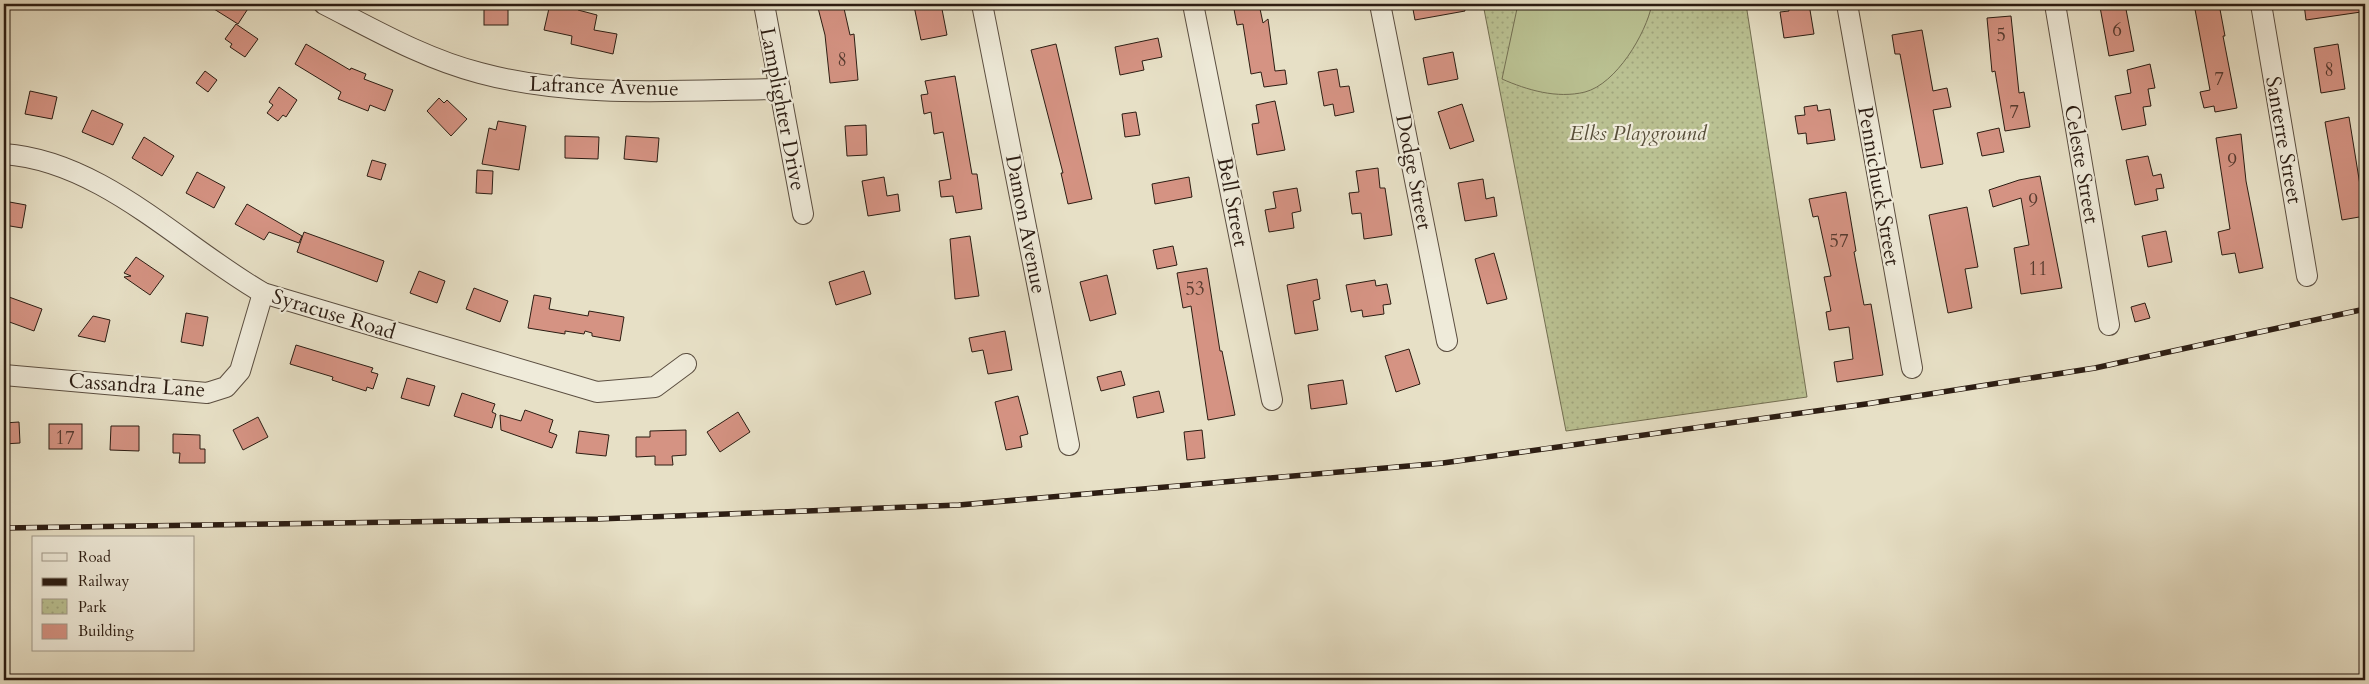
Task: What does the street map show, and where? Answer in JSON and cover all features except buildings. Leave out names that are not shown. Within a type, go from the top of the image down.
[{"type":"street","name":"Lafrance Avenue","points":[[324,4],[401,44],[439,60],[520,83],[604,90],[780,89]]},
{"type":"street","name":"Lamplighter Drive","points":[[764,4],[803,214]]},
{"type":"street","name":"Damon Avenue","points":[[982,4],[1069,445]]},
{"type":"street","name":"Bell Street","points":[[1193,4],[1272,400]]},
{"type":"street","name":"Dodge Street","points":[[1380,4],[1447,341]]},
{"type":"street","name":"Pennichuck Street","points":[[1847,4],[1912,368]]},
{"type":"street","name":"Celeste Street","points":[[2055,4],[2109,325]]},
{"type":"street","name":"Santerre Street","points":[[2261,4],[2307,276]]},
{"type":"street","name":"Syracuse Road","points":[[4,154],[28,156],[71,169],[114,192],[228,272],[263,293],[597,392],[655,387],[686,364]]},
{"type":"street","name":"Cassandra Lane","points":[[4,375],[207,393],[226,387],[240,371],[263,293]]},
{"type":"green space","name":"Elks Playground","points":[[1483,4],[1746,4],[1807,397],[1566,431]]},
{"type":"green space","points":[[1518,4],[1652,4],[1649,16],[1636,43],[1618,69],[1608,79],[1597,87],[1585,92],[1553,94],[1532,90],[1502,79]]},
{"type":"railway","points":[[4,528],[598,519],[959,505],[1443,463],[1866,404],[2095,368],[2365,309]]}]
